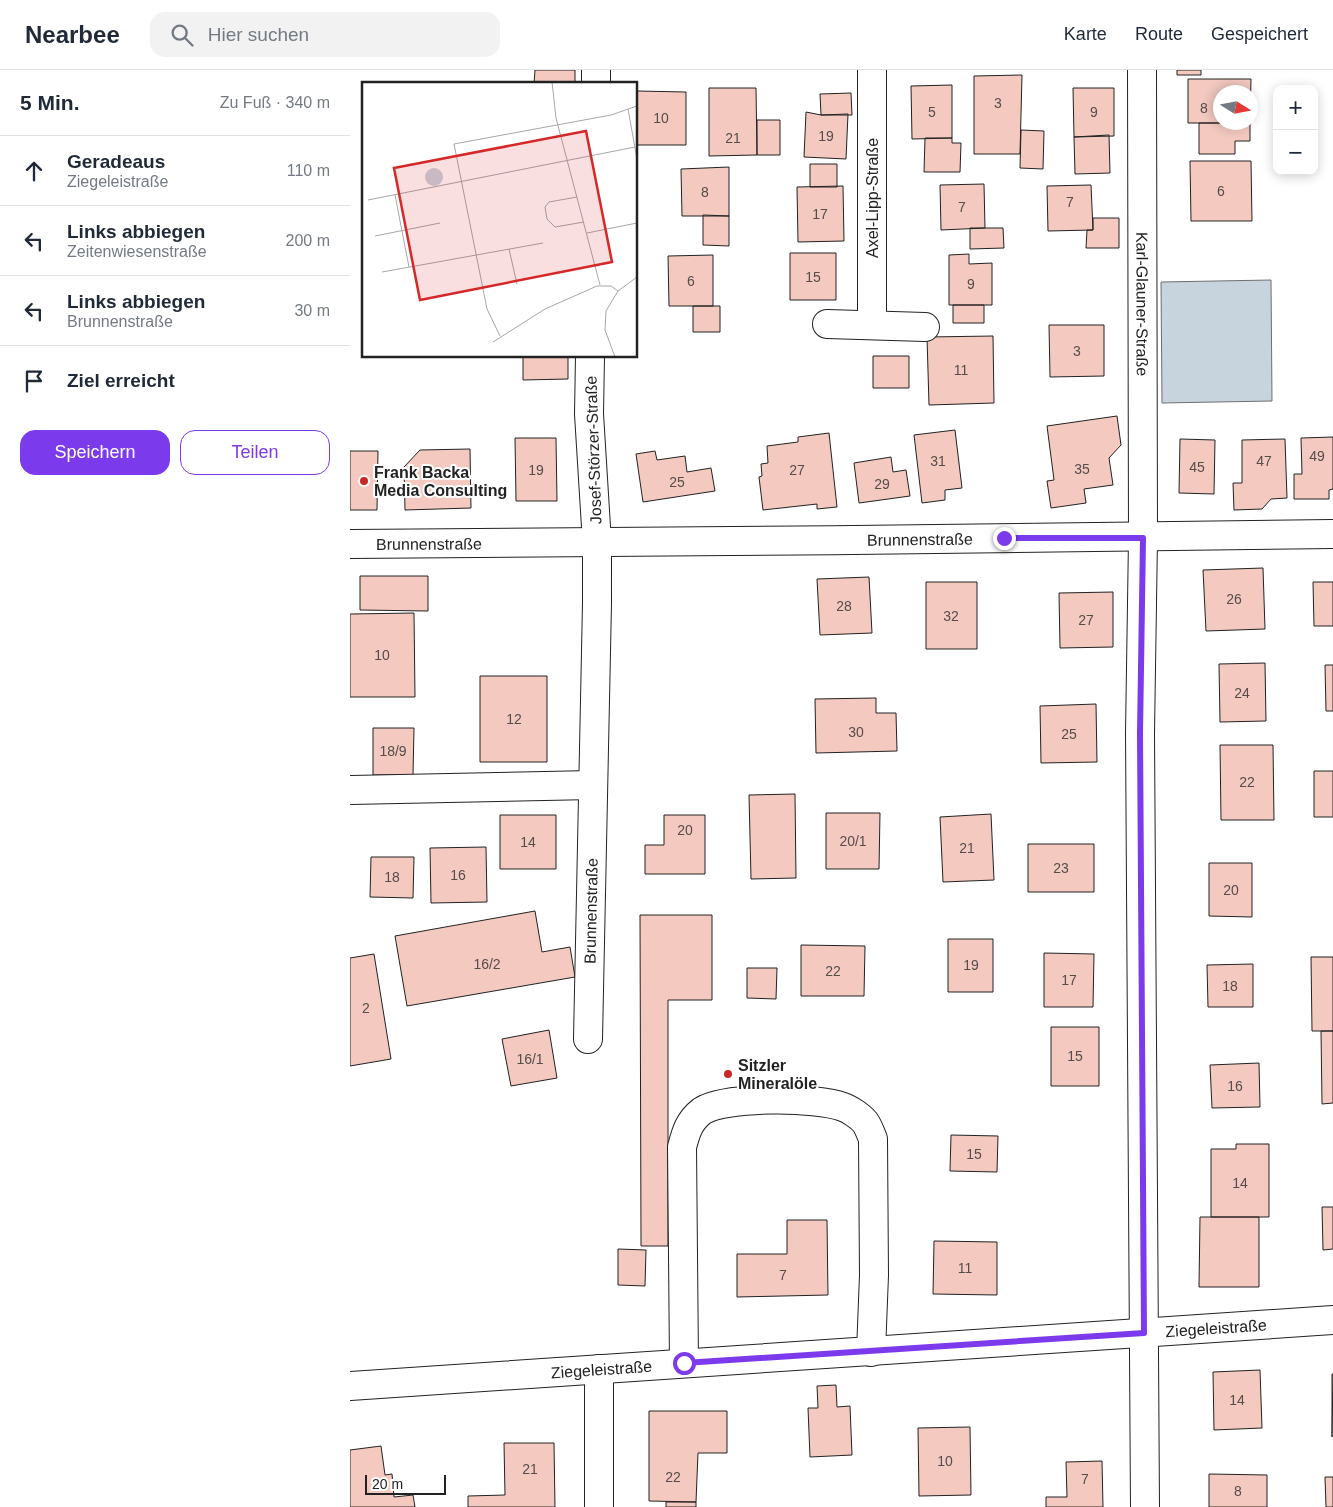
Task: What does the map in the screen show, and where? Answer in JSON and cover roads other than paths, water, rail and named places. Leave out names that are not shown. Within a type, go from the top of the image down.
[{"type":"street","name":"Axel-Lipp-Straße","points":[[872,70],[872,325]]},
{"type":"street","name":"Karl-Glauner-Straße","points":[[1142,70],[1143,538],[1140,743],[1145,1507]]},
{"type":"street","points":[[827,324],[925,327]]},
{"type":"street","name":"Josef-Störzer-Straße","points":[[590,358],[589,414],[597,543]]},
{"type":"street","name":"Brunnenstraße","points":[[350,544],[1143,538],[1333,534]]},
{"type":"street","name":"Brunnenstraße","points":[[588,1039],[597,656],[597,543]]},
{"type":"street","points":[[350,790],[593,785]]},
{"type":"street","points":[[684,1363],[682,1147],[688,1125],[703,1111],[723,1103],[750,1101],[818,1101],[844,1107],[864,1121],[873,1139],[874,1275],[871,1352]]},
{"type":"street","name":"Ziegeleistraße","points":[[350,1386],[1333,1320]]},
{"type":"street","points":[[598,1369],[599,1507]]},
{"type":"place","name":"Frank Backa Media Consulting","points":[[364,481]]},
{"type":"place","name":"Sitzler Mineralöle","points":[[728,1074]]}]
